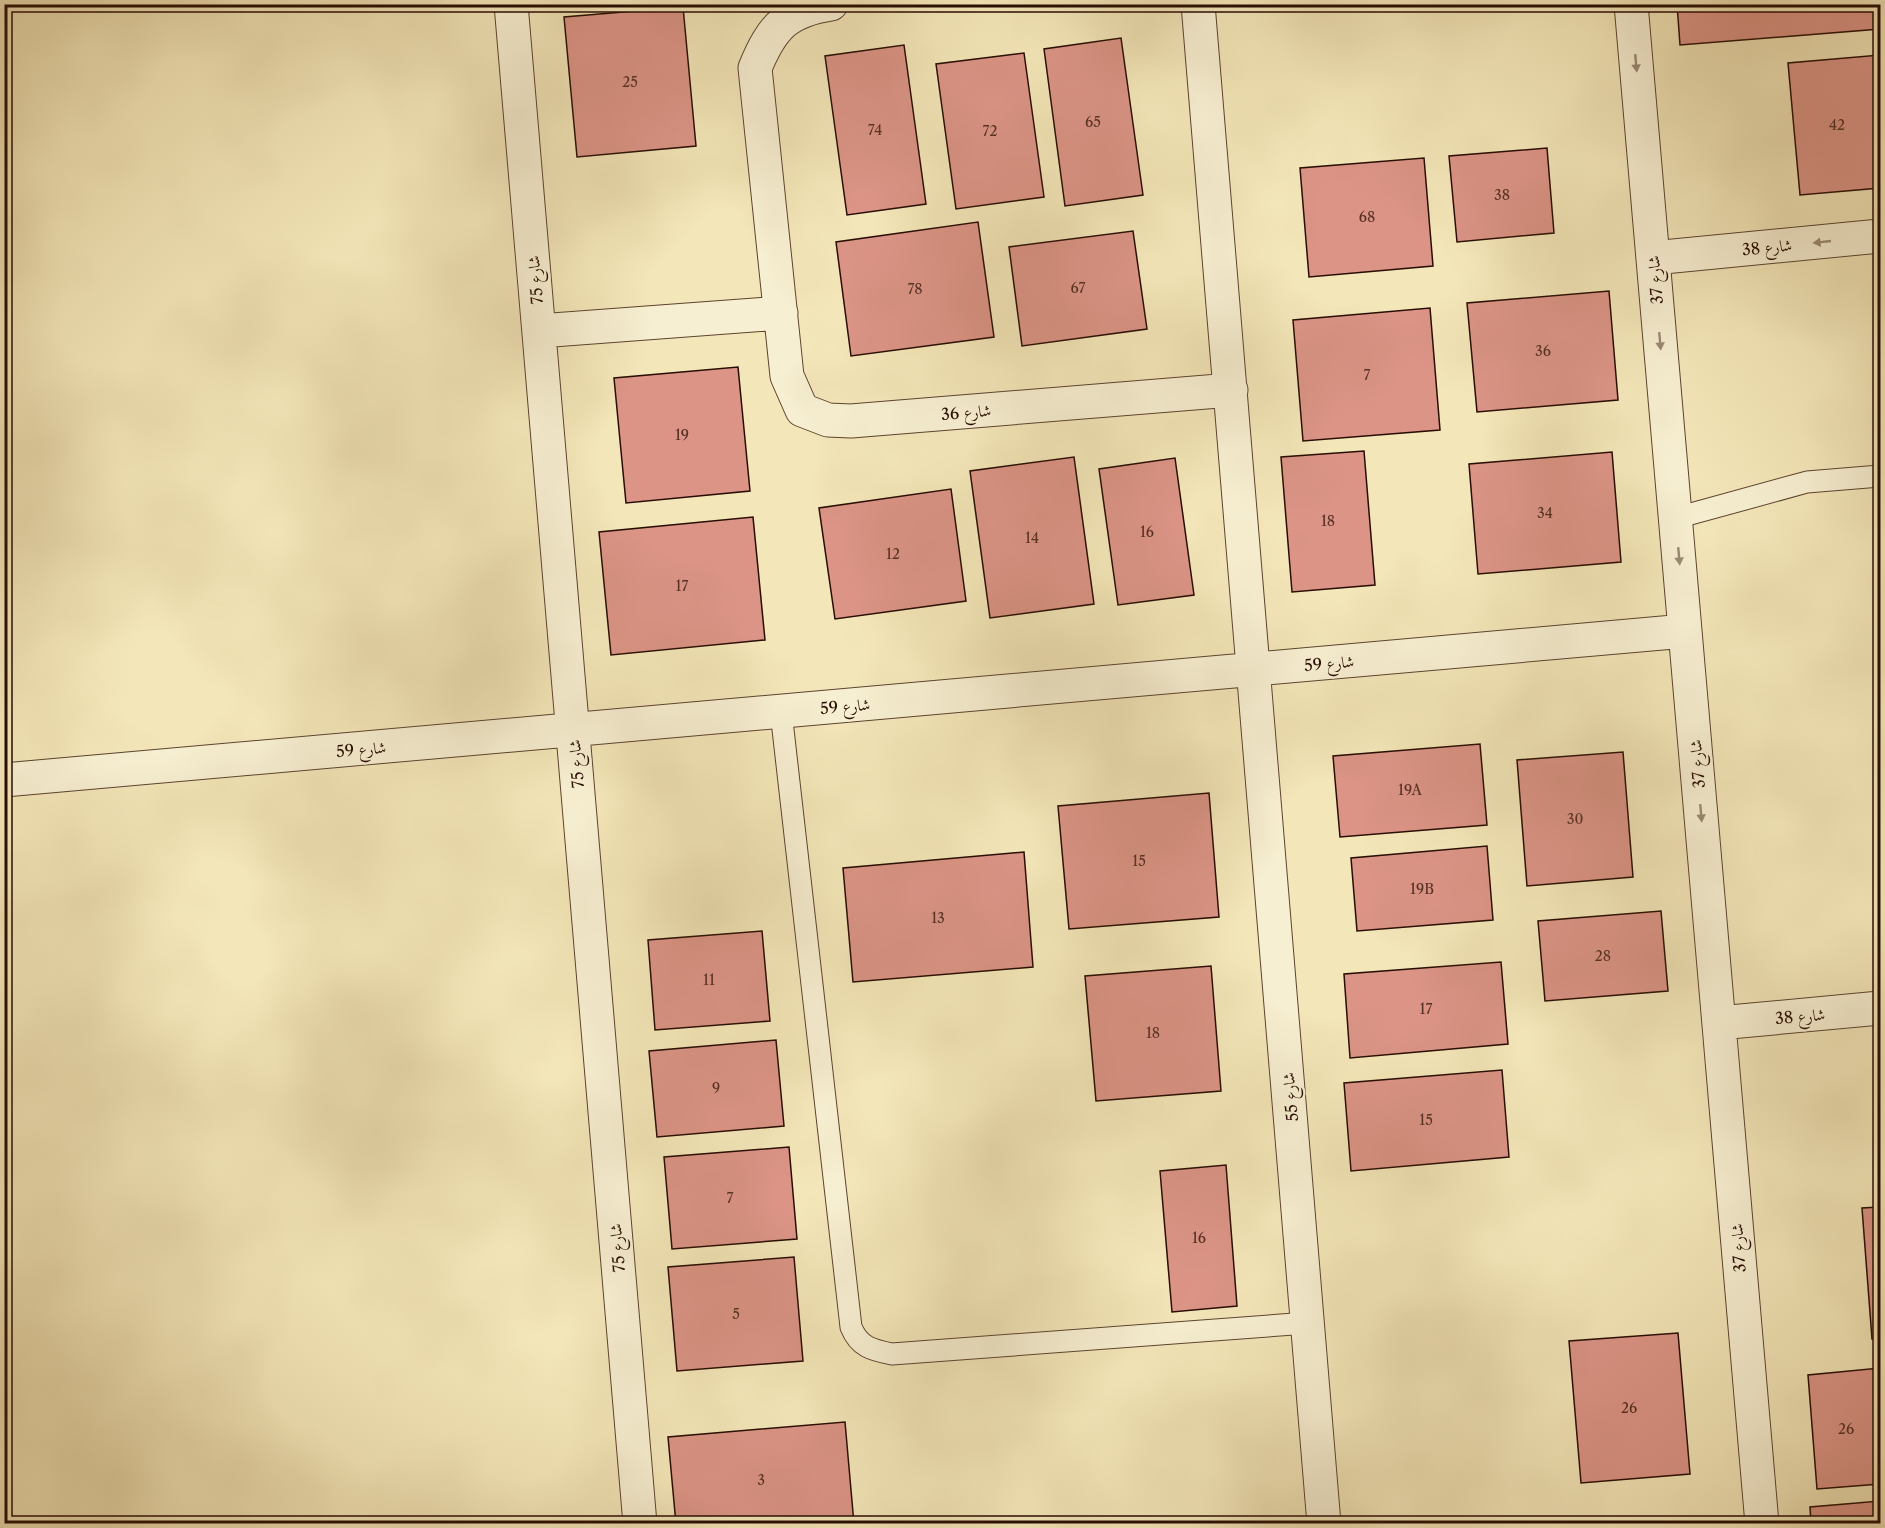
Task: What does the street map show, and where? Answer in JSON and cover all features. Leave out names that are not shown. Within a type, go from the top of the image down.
[{"type":"street","name":"شارع 75","points":[[512,4],[640,1524]]},
{"type":"street","name":"شارع 36","points":[[831,4],[786,19],[767,38],[755,68],[787,376],[802,410],[828,420],[851,421],[1231,390]]},
{"type":"street","points":[[1198,4],[1255,670]]},
{"type":"street","name":"شارع 37","points":[[1631,4],[1762,1524]]},
{"type":"street","name":"شارع 38","points":[[1653,258],[1881,236]]},
{"type":"street","points":[[539,331],[781,313]]},
{"type":"street","name":"شارع 59","points":[[4,780],[1685,632]]},
{"type":"street","name":"شارع 55","points":[[1255,670],[1324,1524]]},
{"type":"street","name":"شارع 38","points":[[1719,1023],[1881,1008]]},
{"type":"lane","points":[[1676,518],[1807,482],[1881,476]]},
{"type":"lane","points":[[781,711],[850,1315],[856,1340],[870,1350],[892,1354],[1308,1323]]},
{"type":"building","points":[[1677,4],[1880,4],[1880,29],[1680,45]]},
{"type":"building","points":[[683,7],[696,146],[577,157],[564,17]]},
{"type":"building","points":[[1121,38],[1143,195],[1065,206],[1044,49]]},
{"type":"building","points":[[904,45],[926,204],[847,215],[825,56]]},
{"type":"building","points":[[1024,53],[1044,197],[956,209],[936,64]]},
{"type":"building","points":[[1880,55],[1880,188],[1800,195],[1788,63]]},
{"type":"building","points":[[1547,148],[1554,233],[1457,242],[1449,156]]},
{"type":"building","points":[[1424,158],[1433,266],[1309,277],[1300,168]]},
{"type":"building","points":[[978,222],[994,337],[851,356],[836,242]]},
{"type":"building","points":[[1133,231],[1147,329],[1022,346],[1009,247]]},
{"type":"building","points":[[1609,291],[1618,400],[1477,412],[1467,303]]},
{"type":"building","points":[[1430,308],[1440,430],[1303,441],[1293,320]]},
{"type":"building","points":[[738,367],[750,491],[626,503],[614,378]]},
{"type":"building","points":[[1364,451],[1375,585],[1292,592],[1281,457]]},
{"type":"building","points":[[1612,452],[1621,562],[1478,574],[1469,464]]},
{"type":"building","points":[[1074,457],[1094,604],[990,618],[970,471]]},
{"type":"building","points":[[1175,458],[1194,595],[1118,605],[1099,469]]},
{"type":"building","points":[[951,489],[966,601],[835,619],[819,508]]},
{"type":"building","points":[[753,517],[765,640],[611,655],[599,532]]},
{"type":"building","points":[[1480,744],[1487,825],[1340,837],[1333,756]]},
{"type":"building","points":[[1623,752],[1633,877],[1527,886],[1517,760]]},
{"type":"building","points":[[1209,793],[1219,917],[1069,929],[1058,806]]},
{"type":"building","points":[[1487,846],[1493,920],[1357,931],[1351,858]]},
{"type":"building","points":[[1024,852],[1033,967],[853,982],[843,868]]},
{"type":"building","points":[[1661,911],[1668,991],[1545,1001],[1538,921]]},
{"type":"building","points":[[762,931],[770,1021],[655,1030],[648,940]]},
{"type":"building","points":[[1501,962],[1508,1044],[1350,1058],[1344,974]]},
{"type":"building","points":[[1211,966],[1221,1091],[1096,1101],[1085,976]]},
{"type":"building","points":[[776,1040],[784,1126],[657,1137],[649,1051]]},
{"type":"building","points":[[1502,1070],[1509,1157],[1351,1171],[1344,1083]]},
{"type":"building","points":[[789,1147],[797,1239],[672,1249],[664,1157]]},
{"type":"building","points":[[1226,1165],[1237,1306],[1172,1312],[1160,1171]]},
{"type":"building","points":[[1880,1207],[1880,1338],[1872,1339],[1862,1208]]},
{"type":"building","points":[[794,1257],[803,1361],[677,1371],[668,1267]]},
{"type":"building","points":[[1678,1333],[1690,1474],[1581,1483],[1569,1341]]},
{"type":"building","points":[[1880,1368],[1880,1484],[1817,1489],[1808,1375]]},
{"type":"building","points":[[845,1422],[854,1524],[676,1524],[668,1437]]},
{"type":"building","points":[[1880,1501],[1880,1524],[1811,1524],[1810,1507]]}]
